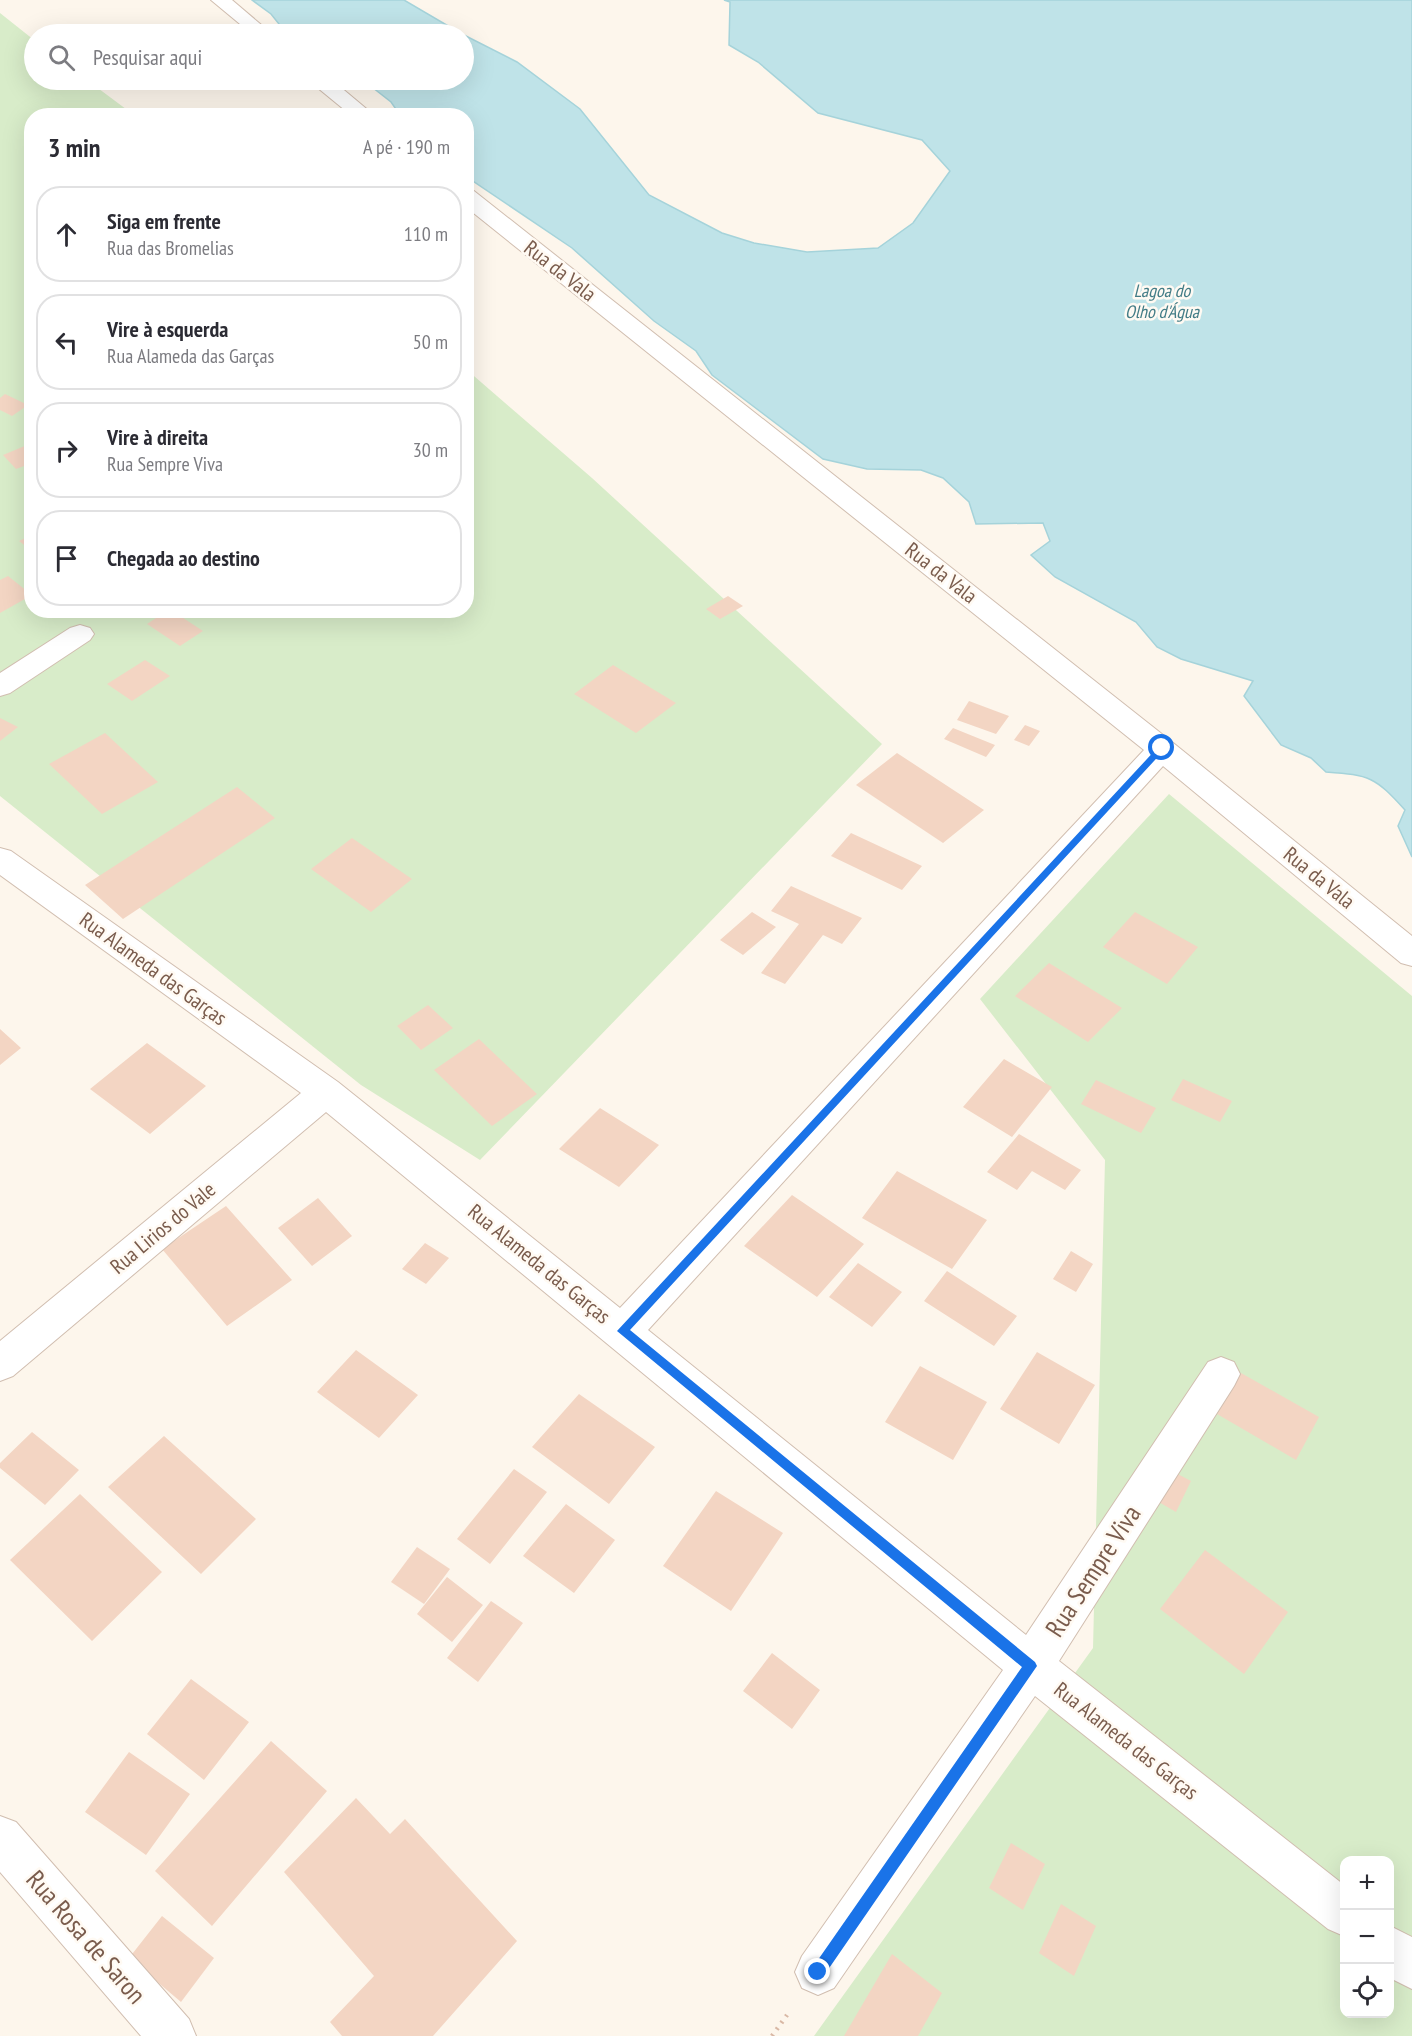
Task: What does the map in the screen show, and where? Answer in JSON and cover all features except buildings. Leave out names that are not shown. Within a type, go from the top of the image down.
[{"type":"street","points":[[220,0],[250,24]]},
{"type":"street","points":[[332,90],[355,108]]},
{"type":"street","name":"Rua da Vala","points":[[474,202],[1162,748],[1412,954]]},
{"type":"street","points":[[0,686],[80,634]]},
{"type":"street","points":[[623,1331],[1162,748]]},
{"type":"street","name":"Rua Alameda das Garças","points":[[0,859],[326,1092],[623,1331],[1031,1666],[1340,1910]]},
{"type":"street","name":"Rua Lirios do Vale","points":[[0,1364],[326,1092]]},
{"type":"street","name":"Rua Sempre Viva","points":[[818,1972],[1031,1666],[1221,1374]]},
{"type":"street","name":"Rua Rosa de Saron","points":[[0,1838],[172,2036]]},
{"type":"street","points":[[1394,1953],[1412,1966]]},
{"type":"green space","points":[[0,13],[24,32],[24,90],[100,90],[125,108],[24,108],[24,618],[474,618],[474,376],[592,478],[882,744],[480,1160],[361,1085],[0,796]]},
{"type":"green space","points":[[1169,794],[1412,996],[1412,2036],[814,2036],[1093,1648],[1105,1160],[980,999]]},
{"type":"water","points":[[252,0],[404,0],[445,24],[279,24],[271,14]]},
{"type":"water","name":"Lagoa do Olho d'Água","points":[[724,0],[1412,0],[1412,857],[1398,826],[1405,810],[1371,780],[1326,772],[1311,758],[1281,745],[1244,696],[1253,681],[1181,659],[1157,647],[1136,622],[1055,577],[1031,555],[1050,541],[1043,523],[976,524],[969,502],[943,478],[921,470],[867,469],[823,459],[712,375],[696,351],[654,321],[572,248],[474,182],[474,108],[395,108],[376,90],[474,90],[474,40],[517,62],[580,109],[649,195],[722,233],[754,243],[807,252],[878,248],[913,223],[950,171],[922,140],[818,113],[758,62],[729,45],[730,2]]},
{"type":"route","points":[[818,1972],[1031,1666],[623,1331],[1162,748]]}]
